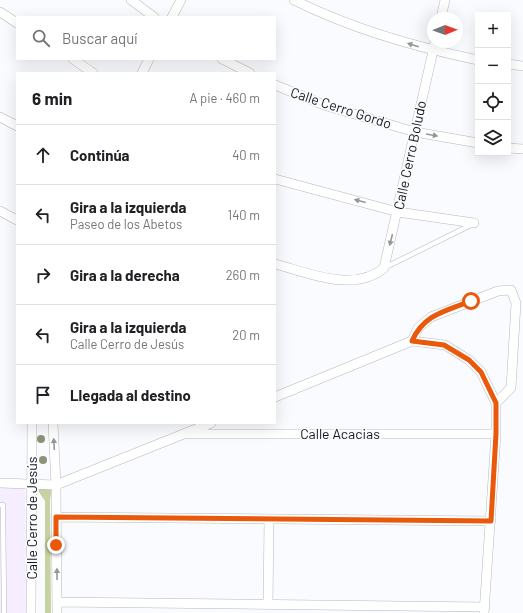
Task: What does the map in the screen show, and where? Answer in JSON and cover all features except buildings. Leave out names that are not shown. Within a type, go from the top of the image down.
[{"type":"street","points":[[131,0],[153,16]]},
{"type":"street","points":[[173,16],[181,0]]},
{"type":"street","points":[[294,0],[313,9],[389,38],[427,45]]},
{"type":"street","points":[[442,12],[445,0]]},
{"type":"street","points":[[0,12],[16,22]]},
{"type":"street","name":"Calle Cerro Boludo","points":[[384,268],[398,212],[434,48]]},
{"type":"street","points":[[440,48],[475,59]]},
{"type":"street","points":[[74,60],[92,72]]},
{"type":"street","points":[[142,72],[148,60]]},
{"type":"street","points":[[224,60],[248,72]]},
{"type":"street","points":[[511,64],[523,66]]},
{"type":"street","name":"Calle Cerro Gordo","points":[[276,85],[327,106],[415,132],[475,142]]},
{"type":"street","points":[[0,117],[16,125]]},
{"type":"street","points":[[511,148],[523,149]]},
{"type":"street","points":[[276,179],[398,212],[474,223]]},
{"type":"street","points":[[0,211],[16,219]]},
{"type":"street","points":[[276,264],[349,281],[364,280],[384,268]]},
{"type":"street","points":[[412,341],[418,328],[431,318],[498,291],[512,290],[516,302],[511,388],[496,403]]},
{"type":"street","points":[[57,602],[268,604],[484,610],[491,521],[496,434],[496,403],[481,372],[469,360],[444,345],[412,341],[276,397]]},
{"type":"street","name":"Calle Cerro de Jesús","points":[[31,613],[32,424]]},
{"type":"street","name":"Calle Cerro de Jesús","points":[[53,424],[56,485],[57,613]]},
{"type":"street","points":[[0,483],[56,485],[208,424]]},
{"type":"street","name":"Calle Acacias","points":[[183,434],[496,434]]},
{"type":"street","points":[[56,517],[491,521]]},
{"type":"street","points":[[268,604],[269,519]]},
{"type":"lane","points":[[384,268],[474,223]]},
{"type":"lane","points":[[0,505],[4,505],[4,613]]},
{"type":"shaded area","points":[[0,487],[25,487],[26,613],[0,613]]},
{"type":"green space","points":[[52,486],[50,500],[51,613],[45,613],[45,501],[36,488]]},
{"type":"route","points":[[56,545],[56,517],[491,521],[496,434],[496,403],[481,372],[457,351],[444,345],[431,342],[412,341],[418,328],[431,318],[471,301]]}]
